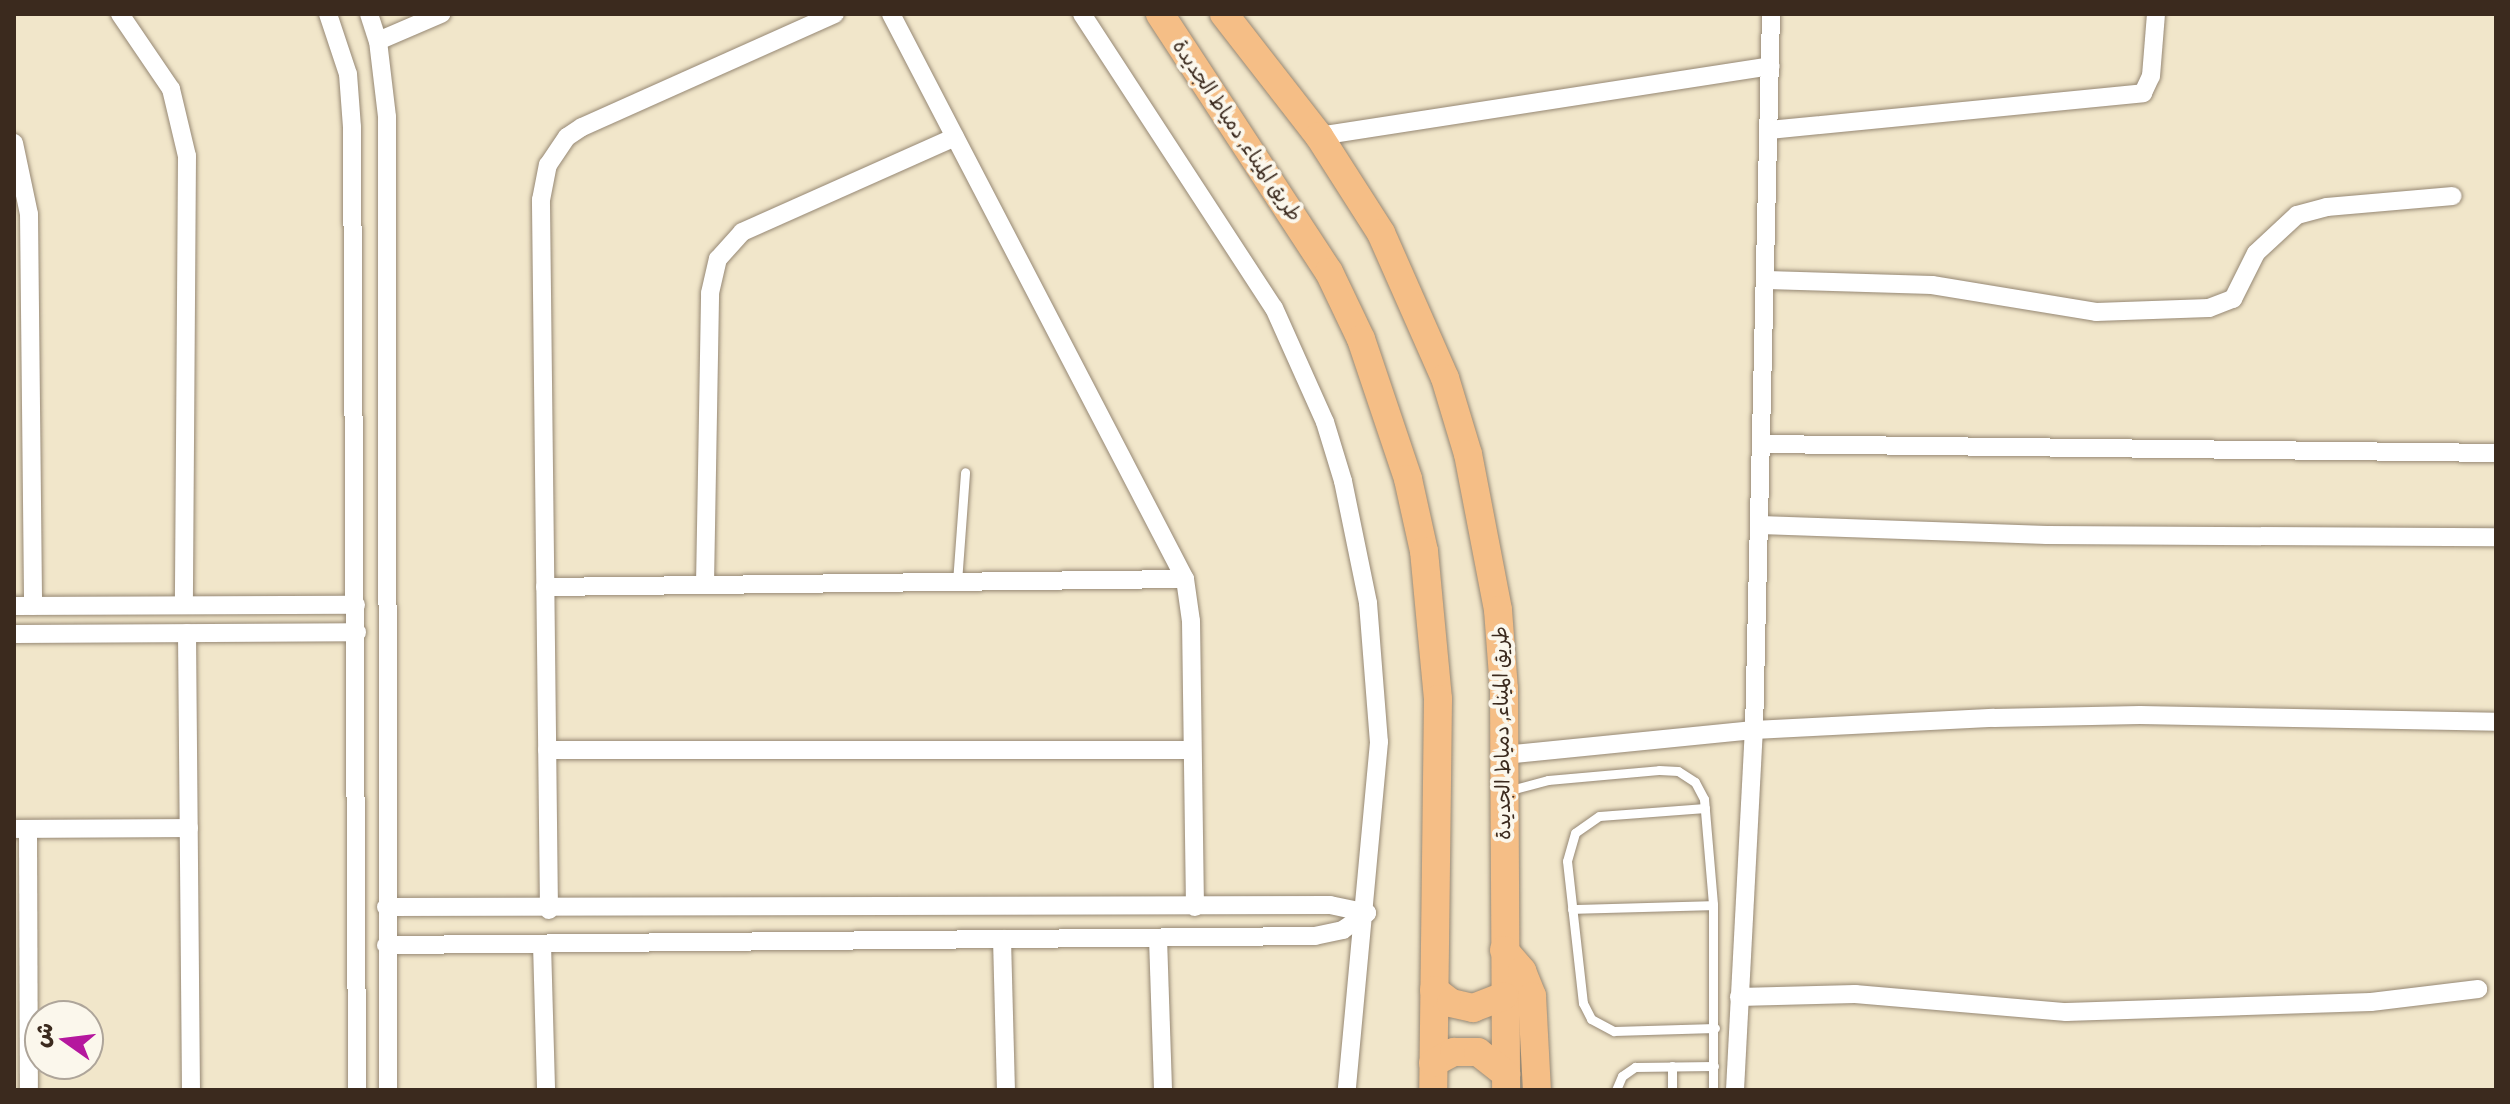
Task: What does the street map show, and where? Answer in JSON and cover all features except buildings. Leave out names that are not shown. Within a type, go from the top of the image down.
[{"type":"main road","name":"طريق الميناء, دمياط الجديدة","points":[[1160,14],[1291,206],[1329,272],[1361,339],[1408,479],[1424,551],[1438,699],[1433,1076]]},
{"type":"main road","name":"طريق الميناء, دمياط الجديدة","points":[[1224,14],[1319,136],[1381,233],[1445,378],[1485,532],[1498,610],[1504,755],[1506,1082]]},
{"type":"main road","points":[[1504,950],[1522,971],[1532,996],[1537,1090]]},
{"type":"main road","points":[[1434,990],[1451,1003],[1473,1008],[1504,996]]},
{"type":"main road","points":[[1433,1076],[1454,1052],[1478,1052],[1506,1082]]},
{"type":"street","points":[[120,14],[171,89],[187,156],[184,605]]},
{"type":"street","points":[[328,14],[342,51],[351,100],[357,632],[357,1090]]},
{"type":"street","points":[[369,14],[378,41],[387,117],[388,1090]]},
{"type":"street","points":[[378,41],[441,14]]},
{"type":"street","points":[[549,910],[541,200],[548,165],[567,137],[582,127],[835,14]]},
{"type":"street","points":[[891,14],[1185,579],[1191,621],[1195,907]]},
{"type":"street","points":[[1082,14],[1234,239],[1302,364],[1329,434],[1356,535],[1375,660],[1377,784],[1367,913],[1347,1090]]},
{"type":"street","points":[[1735,1090],[1754,730],[1771,14]]},
{"type":"street","points":[[1769,130],[2143,93],[2151,76],[2156,14]]},
{"type":"street","points":[[1319,136],[1771,66]]},
{"type":"street","points":[[705,585],[710,293],[718,259],[742,232],[955,137]]},
{"type":"street","points":[[14,143],[29,214],[23,447],[24,606],[356,605]]},
{"type":"street","points":[[1767,280],[1932,285],[2096,312],[2209,308],[2233,299],[2256,253],[2297,215],[2327,207],[2453,196]]},
{"type":"street","points":[[1763,444],[2496,453]]},
{"type":"street","points":[[1760,525],[2047,535],[2496,537]]},
{"type":"street","points":[[545,587],[1185,579]]},
{"type":"street","points":[[14,634],[357,632]]},
{"type":"street","points":[[187,633],[191,1090]]},
{"type":"street","points":[[1504,755],[1754,730],[2140,715],[2496,722]]},
{"type":"street","points":[[547,750],[1192,750]]},
{"type":"street","points":[[29,1090],[21,829],[189,828]]},
{"type":"street","points":[[386,907],[549,910],[1330,905],[1367,913]]},
{"type":"street","points":[[386,945],[1329,935],[1367,913]]},
{"type":"street","points":[[1158,938],[1163,1090]]},
{"type":"street","points":[[1002,939],[1006,1090]]},
{"type":"street","points":[[542,944],[546,1090]]},
{"type":"street","points":[[1739,997],[1855,994],[2066,1012],[2371,1002],[2478,989]]},
{"type":"lane","points":[[957,582],[965,472]]},
{"type":"lane","points":[[1504,793],[1548,780],[1669,769],[1695,782],[1705,808],[1713,905],[1713,1090]]},
{"type":"lane","points":[[1705,808],[1609,815],[1582,826],[1568,851],[1583,1003],[1598,1025],[1614,1031],[1715,1028]]},
{"type":"lane","points":[[1572,909],[1713,905]]},
{"type":"lane","points":[[1672,1066],[1672,1090]]},
{"type":"lane","points":[[1616,1090],[1628,1070],[1714,1066]]}]
